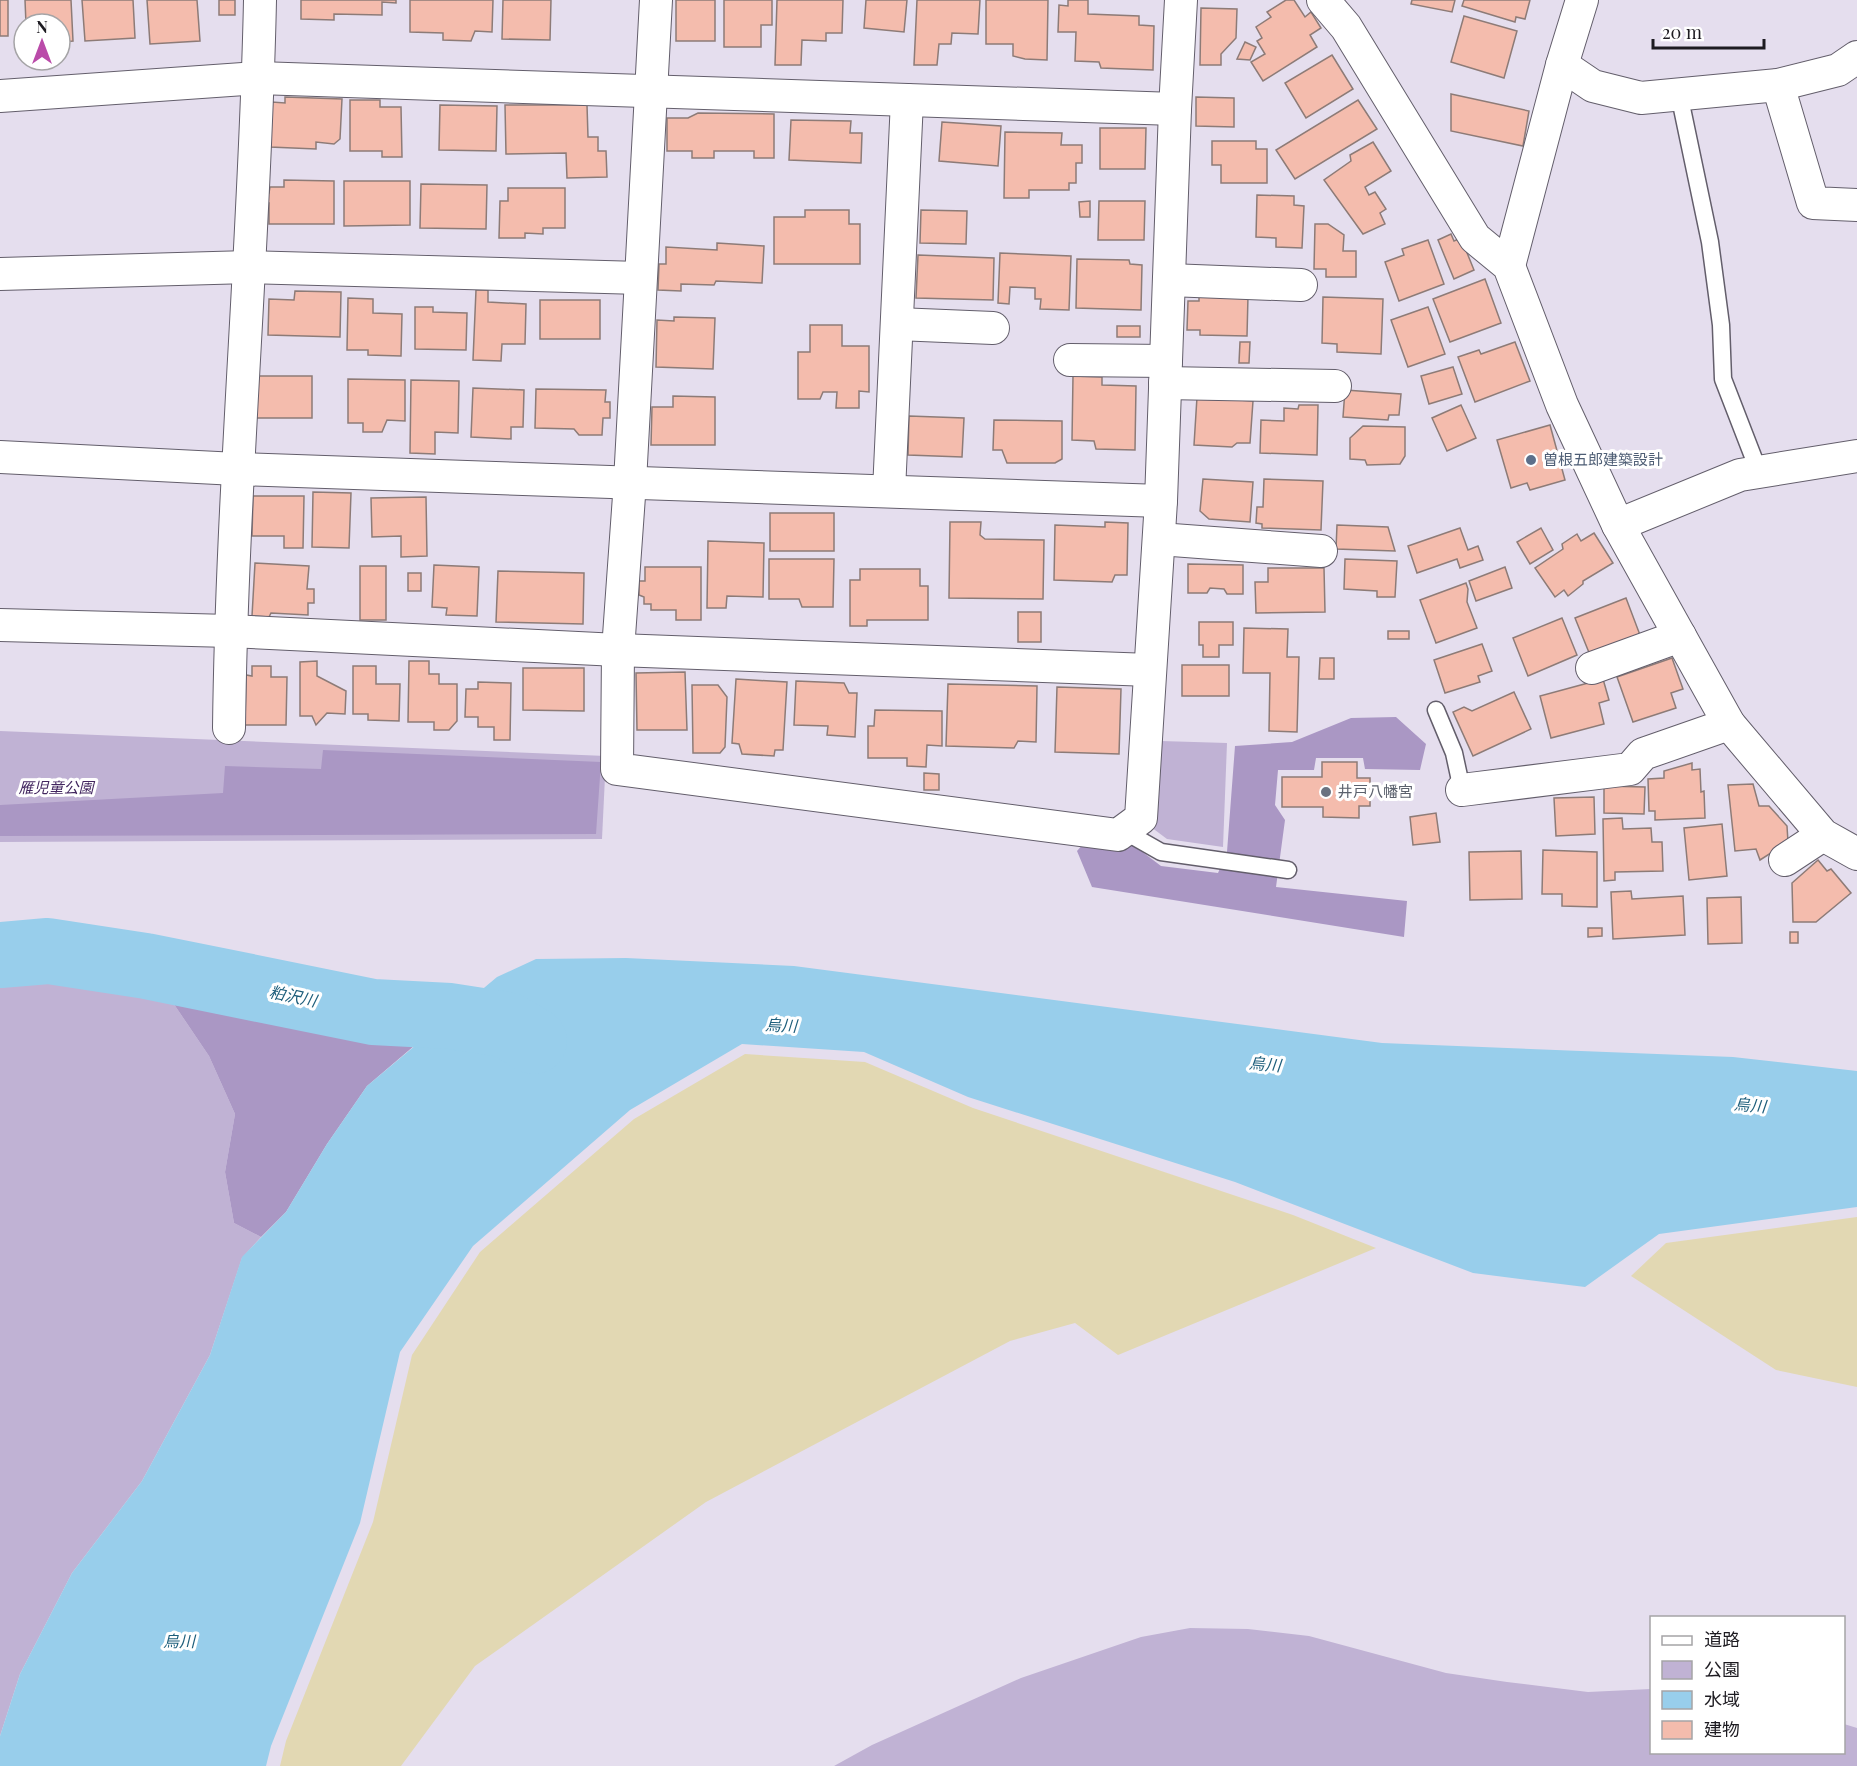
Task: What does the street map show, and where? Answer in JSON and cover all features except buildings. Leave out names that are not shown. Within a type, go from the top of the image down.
[{"type":"street","points":[[229,728],[230,631],[260,0]]},
{"type":"street","points":[[656,0],[630,482],[618,650],[617,769],[1118,835],[1141,818],[1161,501],[1181,0]]},
{"type":"street","points":[[1323,0],[1346,27],[1475,238],[1509,266],[1562,405],[1618,525],[1729,724],[1823,835],[1857,854]]},
{"type":"street","points":[[1509,266],[1562,65],[1582,0]]},
{"type":"street","points":[[1562,65],[1593,86],[1641,98],[1778,85],[1838,70],[1857,57]]},
{"type":"street","points":[[0,96],[258,78],[1175,108]]},
{"type":"street","points":[[1778,85],[1813,203],[1857,205]]},
{"type":"street","points":[[889,491],[908,100]]},
{"type":"street","points":[[0,274],[249,267],[640,278]]},
{"type":"street","points":[[1169,280],[1301,285]]},
{"type":"street","points":[[897,324],[993,328]]},
{"type":"street","points":[[1070,360],[1166,372],[1335,386]]},
{"type":"street","points":[[1618,525],[1740,476],[1857,456]]},
{"type":"street","points":[[0,457],[237,469],[1161,501]]},
{"type":"street","points":[[1159,539],[1321,551]]},
{"type":"street","points":[[0,625],[230,631],[618,650],[1150,670]]},
{"type":"street","points":[[1592,668],[1680,636]]},
{"type":"street","points":[[1462,789],[1630,769],[1643,754],[1729,724]]},
{"type":"street","points":[[1785,860],[1823,835]]},
{"type":"lane","points":[[1679,94],[1710,242],[1721,325],[1723,379],[1759,472]]},
{"type":"lane","points":[[1436,710],[1454,753],[1462,789]]},
{"type":"lane","points":[[1124,831],[1161,852],[1288,870]]},
{"type":"green space","name":"雁児童公園","points":[[0,731],[606,756],[602,839],[0,842]]},
{"type":"green space","points":[[1161,741],[1227,743],[1223,847],[1167,839],[1151,827]]},
{"type":"green space","points":[[0,971],[62,980],[161,985],[209,1056],[235,1114],[225,1172],[234,1223],[261,1237],[242,1258],[210,1355],[142,1481],[72,1573],[20,1674],[0,1736]]},
{"type":"green space","points":[[1190,1628],[1248,1629],[1309,1636],[1446,1673],[1588,1692],[1650,1689],[1650,1754],[1845,1754],[1845,1724],[1857,1728],[1857,1766],[834,1766],[872,1745],[1021,1678],[1141,1637]]},
{"type":"shaded area","points":[[1396,717],[1426,744],[1420,770],[1365,769],[1363,758],[1316,758],[1314,770],[1278,770],[1275,805],[1285,820],[1276,887],[1407,901],[1404,937],[1092,887],[1077,851],[1085,842],[1128,841],[1161,866],[1218,873],[1227,852],[1235,746],[1292,742],[1351,718]]},
{"type":"shaded area","name":"雁児童公園","points":[[323,750],[601,762],[596,834],[0,836],[0,805],[223,793],[225,766],[321,769]]},
{"type":"shaded area","points":[[161,985],[260,997],[435,1028],[367,1086],[327,1144],[286,1212],[261,1237],[234,1223],[225,1172],[235,1114],[209,1056]]},
{"type":"sand","points":[[745,1054],[865,1062],[973,1108],[1293,1215],[1376,1248],[1118,1355],[1075,1323],[1010,1341],[706,1502],[475,1666],[401,1766],[280,1766],[286,1741],[373,1522],[412,1355],[480,1252],[634,1119]]},
{"type":"sand","points":[[1857,1217],[1857,1387],[1776,1370],[1631,1276],[1666,1243]]},
{"type":"water","name":"烏川","points":[[626,958],[794,966],[1382,1043],[1733,1057],[1857,1071],[1857,1207],[1659,1234],[1585,1287],[1473,1273],[1235,1182],[968,1097],[864,1052],[742,1044],[630,1110],[473,1246],[400,1352],[360,1523],[271,1746],[266,1766],[0,1766],[0,1736],[20,1674],[72,1573],[142,1481],[210,1355],[242,1257],[286,1212],[327,1144],[367,1086],[497,977],[536,959]]},
{"type":"waterway","name":"粕沢川","points":[[0,955],[48,951],[146,966],[373,1012],[450,1016],[507,1025],[534,1041]]},
{"type":"place","name":"曽根五郎建築設計","points":[[1531,460]]},
{"type":"place","name":"井戸八幡宮","points":[[1326,792]]}]
